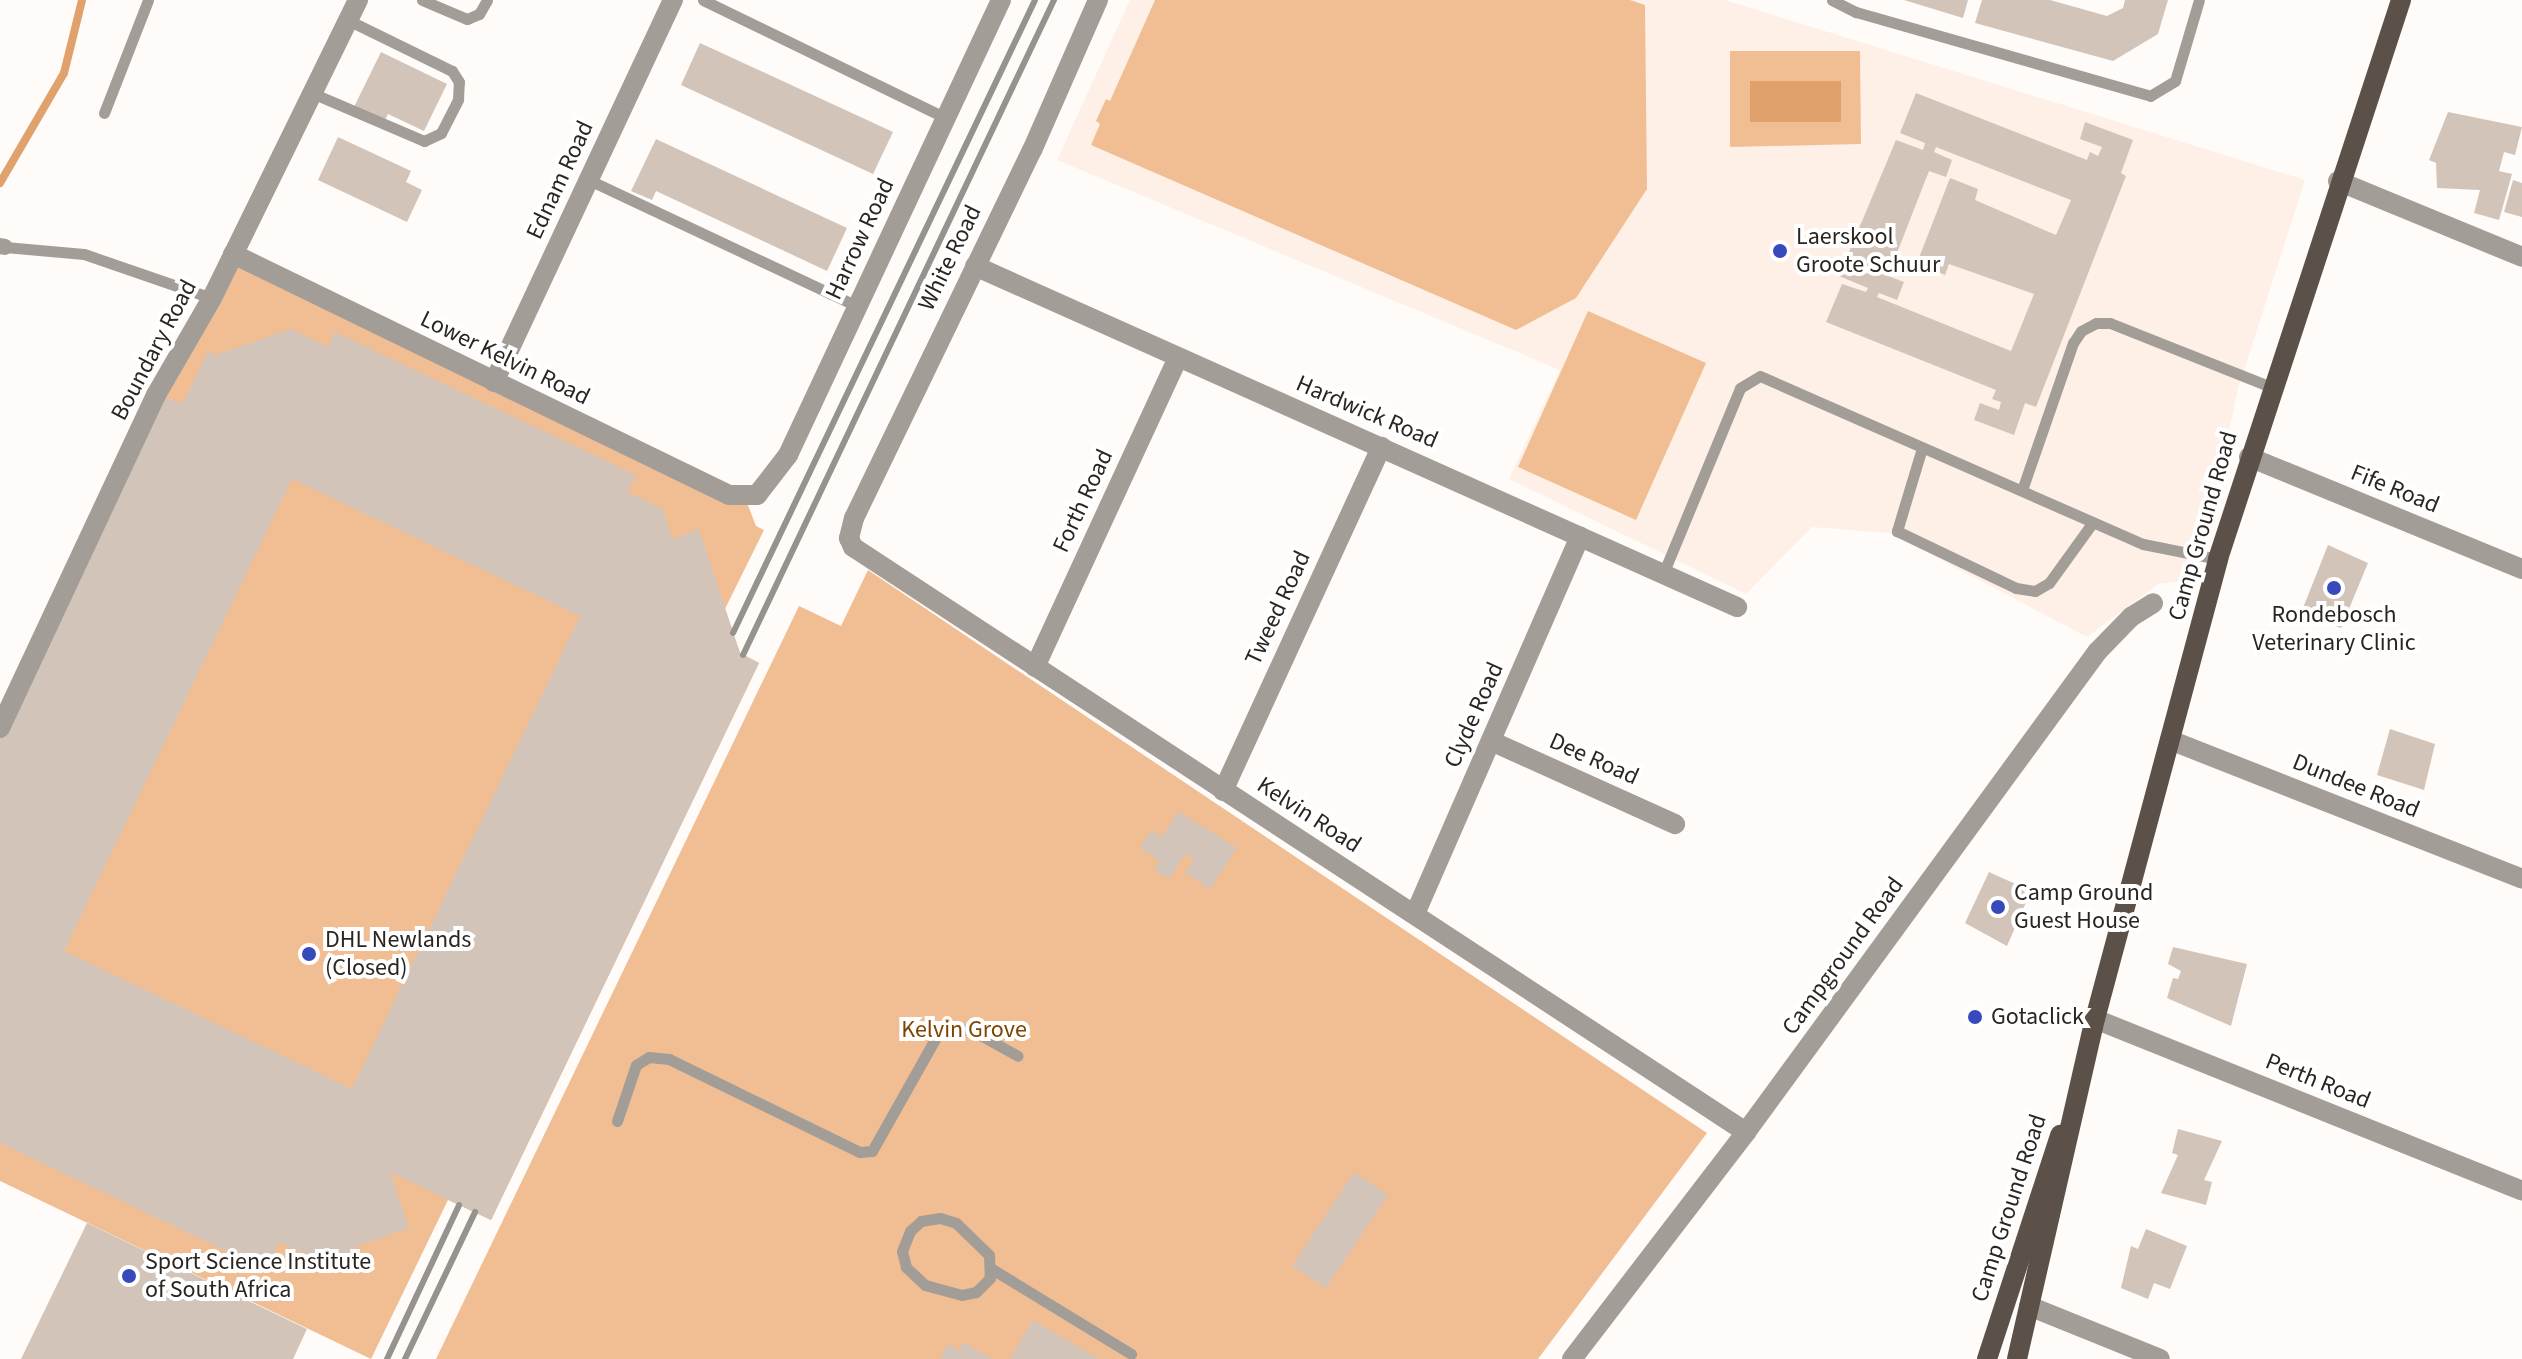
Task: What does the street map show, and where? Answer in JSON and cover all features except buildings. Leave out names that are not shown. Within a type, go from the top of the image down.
[{"type":"main road","name":"Camp Ground Road","points":[[2017,1359],[2081,1074],[2218,559],[2338,181],[2401,0]]},
{"type":"main road","name":"Camp Ground Road","points":[[1987,1359],[2081,1074]]},
{"type":"street","name":"Boundary Road","points":[[0,728],[156,395],[212,298],[358,0]]},
{"type":"street","name":"Ednam Road","points":[[494,382],[673,0]]},
{"type":"street","name":"Harrow Road","points":[[757,495],[788,455],[1001,0]]},
{"type":"street","name":"White Road","points":[[849,538],[881,457],[975,266],[1098,0]]},
{"type":"street","points":[[2338,181],[2522,257]]},
{"type":"street","name":"Lower Kelvin Road","points":[[233,254],[729,495],[757,495]]},
{"type":"street","name":"Hardwick Road","points":[[975,266],[1737,607]]},
{"type":"street","name":"Forth Road","points":[[1035,667],[1178,357]]},
{"type":"street","name":"Tweed Road","points":[[1223,791],[1381,447]]},
{"type":"street","name":"Fife Road","points":[[2249,457],[2522,569]]},
{"type":"street","name":"Clyde Road","points":[[1415,914],[1580,536]]},
{"type":"street","name":"Kelvin Road","points":[[849,538],[863,558],[1746,1132]]},
{"type":"street","name":"Campground Road","points":[[1578,1356],[2097,652],[2131,617],[2153,603]]},
{"type":"street","name":"Dundee Road","points":[[2170,740],[2522,879]]},
{"type":"street","name":"Dee Road","points":[[1491,741],[1675,824]]},
{"type":"street","name":"Perth Road","points":[[2095,1019],[2522,1191]]},
{"type":"street","points":[[2029,1306],[2160,1359]]},
{"type":"lane","points":[[104,113],[148,0]]},
{"type":"lane","points":[[422,0],[467,19],[479,14],[487,0]]},
{"type":"lane","points":[[703,0],[946,118]]},
{"type":"lane","points":[[1832,0],[1856,12],[2150,96],[2175,81],[2199,0]]},
{"type":"lane","points":[[312,93],[416,140],[437,137],[453,110],[460,89],[452,71],[348,20]]},
{"type":"lane","points":[[589,180],[857,306]]},
{"type":"lane","points":[[3,246],[84,254],[212,298]]},
{"type":"lane","points":[[831,294],[851,251]]},
{"type":"lane","points":[[2022,490],[2073,343],[2081,331],[2096,323],[2110,323],[2271,387]]},
{"type":"lane","points":[[1663,574],[1740,388],[1753,378],[1777,380],[1922,448],[2143,544],[2218,559]]},
{"type":"lane","points":[[1922,448],[1897,531],[2016,588],[2035,591],[2049,583],[2093,522]]},
{"type":"lane","points":[[617,1121],[636,1065],[649,1057],[669,1059],[860,1152],[872,1151],[942,1027],[973,1031],[1018,1056]]},
{"type":"lane","points":[[992,1269],[986,1284],[972,1294],[925,1285],[907,1270],[903,1243],[921,1221],[947,1219],[987,1250],[992,1269],[1131,1354]]},
{"type":"shaded area","name":"Laerskool Groote Schuur","points":[[1130,0],[1725,0],[2305,180],[2238,389],[2203,551],[2181,581],[2158,584],[2087,637],[1890,533],[1812,527],[1746,594],[1509,479],[1560,370],[1057,160]]},
{"type":"shaded area","points":[[1750,81],[1841,81],[1841,122],[1750,122]]},
{"type":"green space","points":[[1155,0],[1630,0],[1645,5],[1647,189],[1576,298],[1516,330],[1091,145],[1100,124],[1096,121],[1106,99],[1110,101]]},
{"type":"green space","points":[[1730,51],[1860,51],[1861,144],[1730,147]]},
{"type":"green space","name":"DHL Newlands (Closed)","points":[[233,254],[744,495],[756,526],[764,530],[725,609],[740,653],[759,663],[491,1220],[448,1200],[371,1359],[0,1181],[0,728]]},
{"type":"green space","points":[[1588,311],[1706,363],[1636,520],[1518,467]]},
{"type":"green space","name":"Kelvin Grove","points":[[868,570],[1707,1133],[1538,1359],[436,1359],[799,606],[841,626]]},
{"type":"waterway","points":[[0,183],[64,73],[82,0]]},
{"type":"railway","points":[[733,633],[1035,0]]},
{"type":"railway","points":[[743,655],[1054,0]]},
{"type":"railway","points":[[387,1359],[459,1205]]},
{"type":"railway","points":[[405,1359],[475,1212]]},
{"type":"place","name":"Laerskool Groote Schuur","points":[[1780,251]]},
{"type":"place","name":"Rondebosch Veterinary Clinic","points":[[2334,588]]},
{"type":"place","name":"Camp Ground Guest House","points":[[1998,907]]},
{"type":"place","name":"DHL Newlands (Closed)","points":[[309,954]]},
{"type":"place","name":"Gotaclick","points":[[1975,1017]]},
{"type":"place","name":"Sport Science Institute of South Africa","points":[[129,1276]]}]
